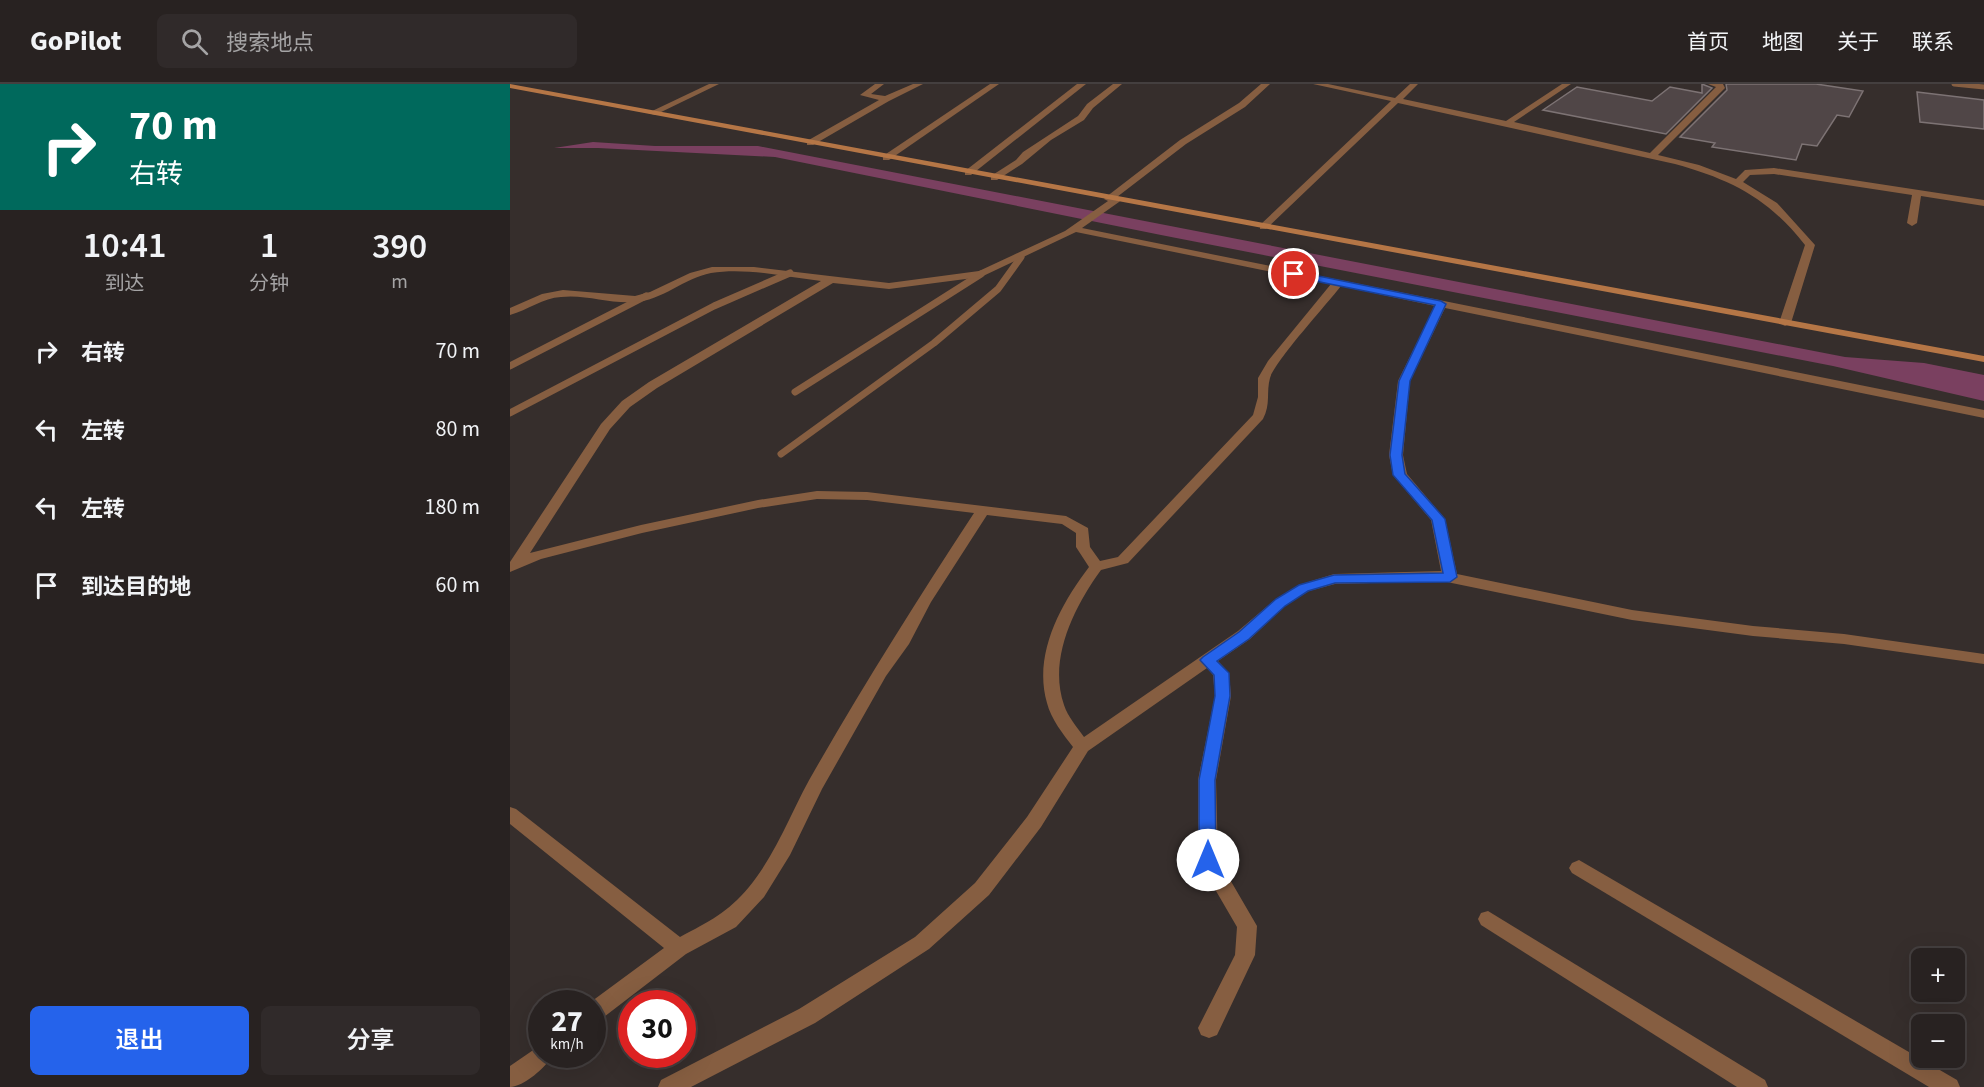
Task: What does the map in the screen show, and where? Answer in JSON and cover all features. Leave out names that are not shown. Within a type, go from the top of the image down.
[{"type":"main road","points":[[510,86],[886,158],[1984,359]]},
{"type":"street","points":[[652,113],[715,84]]},
{"type":"street","points":[[880,84],[864,95],[886,99]]},
{"type":"street","points":[[810,143],[886,99],[919,84]]},
{"type":"street","points":[[886,158],[995,84]]},
{"type":"street","points":[[968,173],[1082,84]]},
{"type":"street","points":[[994,178],[1019,162],[1048,138],[1081,118],[1090,106],[1118,84]]},
{"type":"street","points":[[510,312],[546,296],[563,293],[594,294],[621,299],[646,296],[694,275],[712,270],[790,273],[889,286],[981,274],[1021,257],[1074,229],[1183,142],[1242,105],[1266,84]]},
{"type":"street","points":[[1317,84],[1506,123],[1651,157],[1723,176],[1737,183],[1770,201],[1810,245],[1785,323]]},
{"type":"street","points":[[1263,227],[1414,84]]},
{"type":"street","points":[[1506,123],[1567,84]]},
{"type":"street","points":[[1651,157],[1722,86],[1712,84]]},
{"type":"street","points":[[1737,183],[1748,172],[1774,171],[1984,203]]},
{"type":"street","points":[[1912,223],[1917,193]]},
{"type":"street","points":[[1074,229],[1984,414]]},
{"type":"street","points":[[513,566],[605,427],[626,404],[662,380],[830,280]]},
{"type":"street","points":[[1082,747],[1055,705],[1050,671],[1058,634],[1088,577],[1096,567],[1123,560],[1259,416],[1264,397],[1264,378],[1274,361],[1338,283]]},
{"type":"street","points":[[1441,304],[1404,381],[1396,455],[1400,475],[1438,519],[1450,577]]},
{"type":"street","points":[[513,566],[536,556],[640,529],[758,504],[817,495],[867,496],[1066,520],[1083,531],[1083,547],[1096,567]]},
{"type":"street","points":[[606,1003],[679,948],[729,921],[757,891],[783,850],[813,788],[873,682],[903,640],[923,602],[984,510]]},
{"type":"street","points":[[669,1087],[807,1016],[922,943],[982,889],[1034,822],[1082,747],[1244,635],[1281,603],[1304,588],[1334,579],[1450,577],[1632,615],[1753,631],[1844,639],[1984,659]]},
{"type":"street","points":[[1208,660],[1221,673],[1223,696],[1207,780],[1208,860],[1247,926],[1245,956],[1209,1028]]},
{"type":"street","points":[[510,814],[679,948]]},
{"type":"street","points":[[1579,868],[1948,1087]]},
{"type":"street","points":[[1488,919],[1757,1087]]},
{"type":"street","points":[[510,1079],[528,1065]]},
{"type":"lane","points":[[1954,84],[1984,87]]},
{"type":"lane","points":[[781,454],[934,343],[998,289],[1021,257]]},
{"type":"lane","points":[[510,413],[714,306],[790,273]]},
{"type":"lane","points":[[795,392],[981,274]]},
{"type":"lane","points":[[510,366],[646,296]]},
{"type":"shaded area","points":[[593,142],[655,146],[758,146],[1845,357],[1924,363],[1984,375],[1984,401],[1833,366],[775,157],[554,148]]},
{"type":"building","points":[[1702,84],[1712,88],[1666,134],[1543,110],[1577,87],[1652,101],[1670,87],[1702,93]]},
{"type":"building","points":[[1726,84],[1816,84],[1863,91],[1849,117],[1837,115],[1817,146],[1802,144],[1796,160],[1712,147],[1715,143],[1680,137],[1727,90]]},
{"type":"building","points":[[1917,92],[1984,100],[1984,129],[1920,122]]},
{"type":"route","points":[[1208,860],[1207,780],[1223,696],[1221,673],[1208,660],[1304,588],[1334,579],[1450,577],[1438,519],[1400,475],[1396,455],[1404,381],[1441,304],[1294,274]]}]
